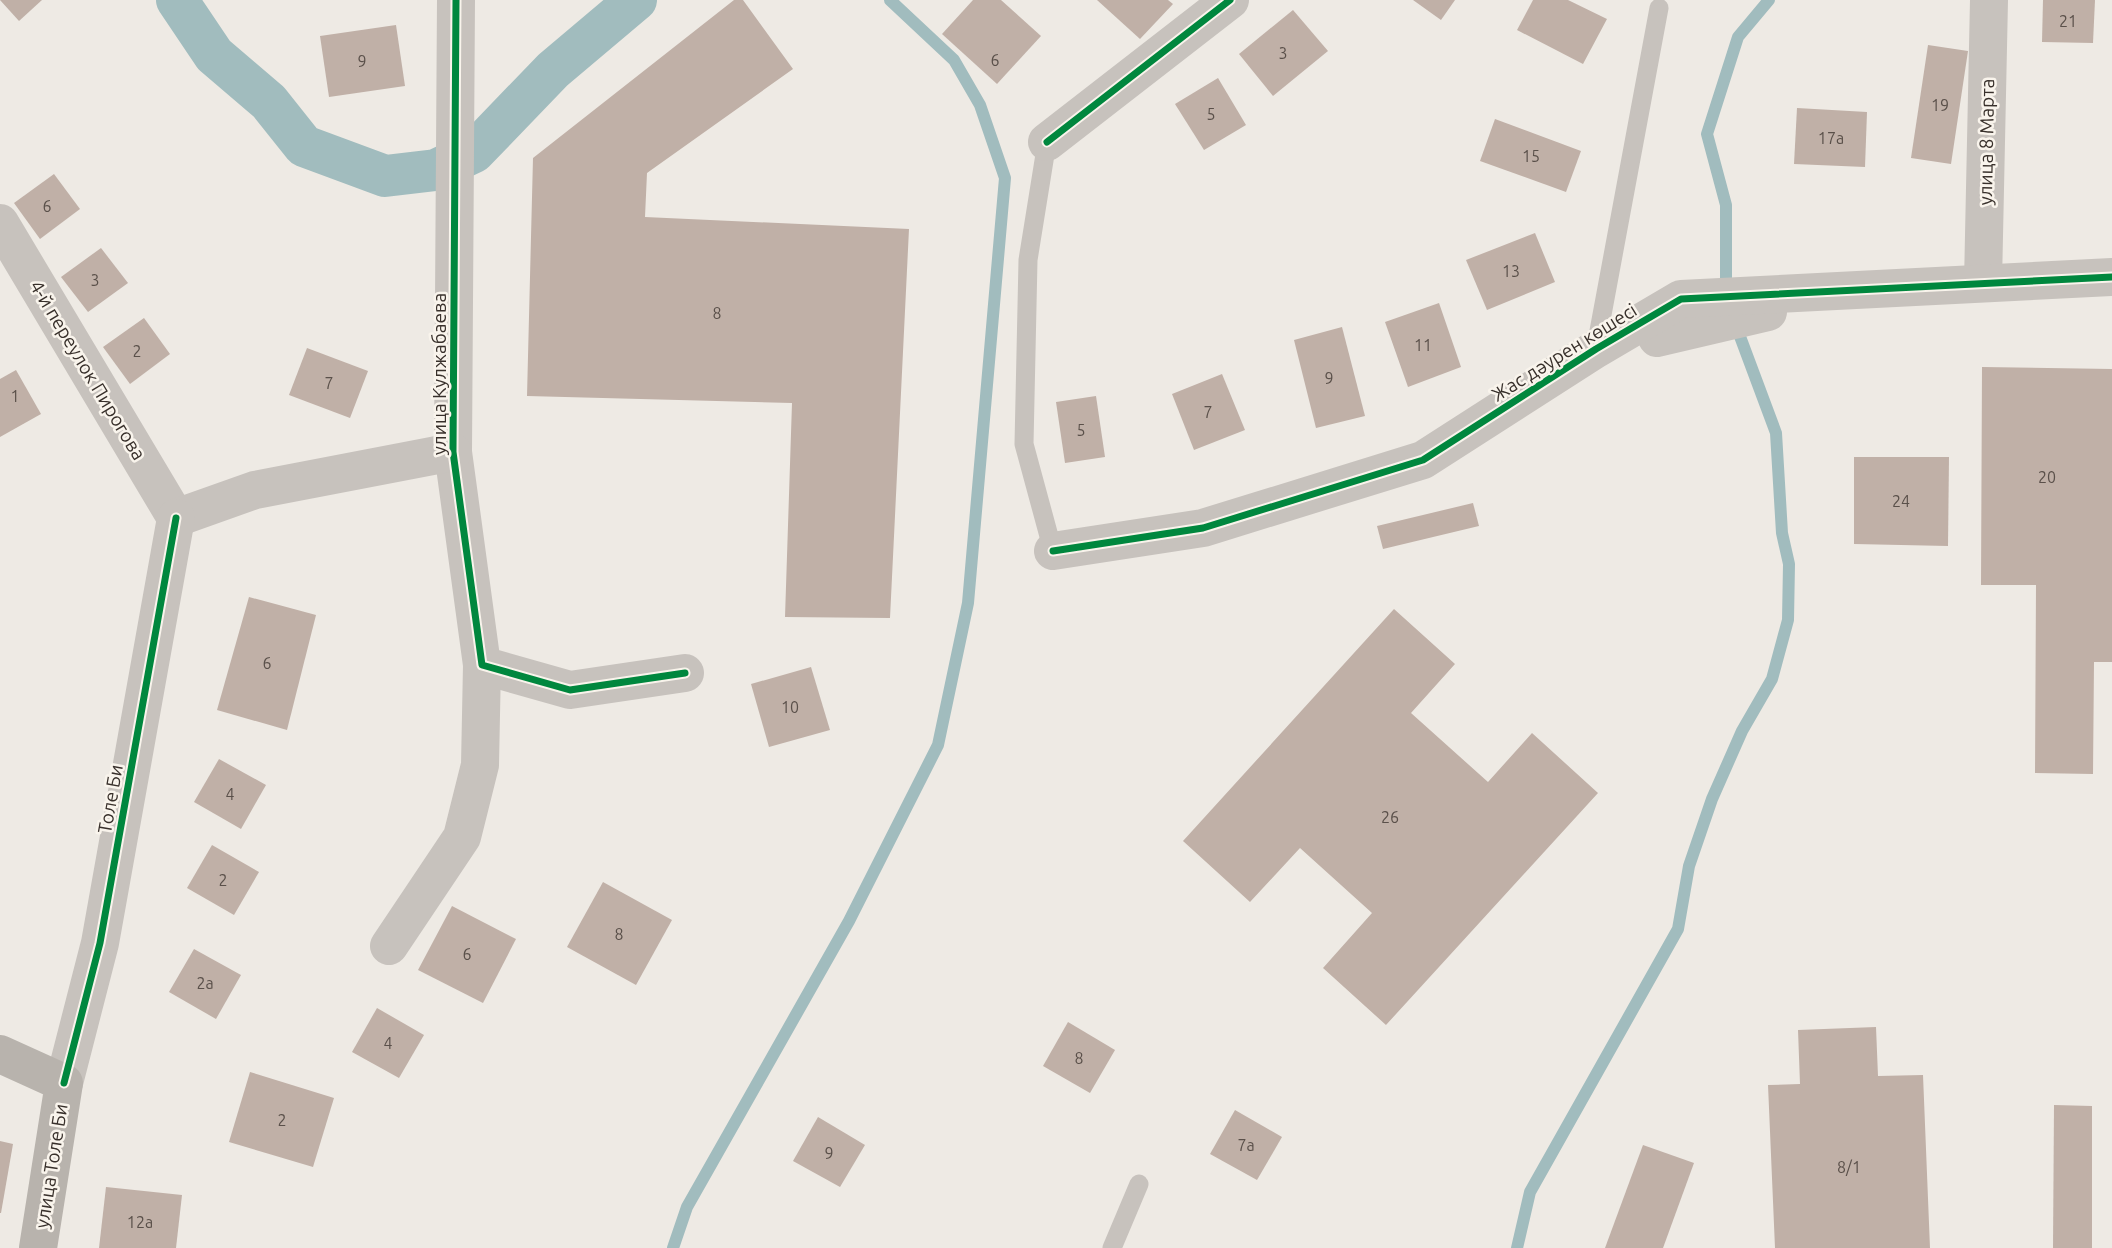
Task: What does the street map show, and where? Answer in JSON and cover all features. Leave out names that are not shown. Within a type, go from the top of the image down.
[{"type":"main road","points":[[0,1054],[64,1083]]},
{"type":"main road","name":"улица Толе Би","points":[[38,1248],[64,1083]]},
{"type":"street","name":"улица Кулжабаева","points":[[389,946],[463,837],[480,765],[482,665],[453,452],[456,0]]},
{"type":"street","points":[[1047,142],[1230,0]]},
{"type":"street","name":"улица 8 Марта","points":[[1983,283],[1989,0]]},
{"type":"street","name":"4-й переулок Пирогова","points":[[0,223],[176,518]]},
{"type":"street","name":"Жас дәурен көшесі","points":[[1053,551],[1203,527],[1423,460],[1596,349],[1681,299],[2112,276]]},
{"type":"street","points":[[1657,338],[1802,304]]},
{"type":"street","name":"улица Кулжабаева","points":[[176,518],[255,490],[453,452]]},
{"type":"street","name":"Толе Би","points":[[64,1083],[100,943],[176,518]]},
{"type":"street","points":[[482,665],[570,690],[685,673]]},
{"type":"lane","points":[[1596,349],[1659,8]]},
{"type":"lane","points":[[1047,142],[1028,260],[1024,444],[1053,551]]},
{"type":"lane","points":[[1112,1248],[1139,1184]]},
{"type":"building","points":[[0,0],[42,0],[19,21]]},
{"type":"building","points":[[734,0],[743,0],[793,69],[647,173],[645,217],[909,229],[890,618],[785,617],[792,403],[527,396],[533,158]]},
{"type":"building","points":[[973,0],[1001,0],[1041,36],[997,84],[942,34]]},
{"type":"building","points":[[1097,0],[1168,0],[1173,4],[1140,39]]},
{"type":"building","points":[[1413,0],[1455,0],[1441,20]]},
{"type":"building","points":[[1533,0],[1568,0],[1607,19],[1583,64],[1517,30]]},
{"type":"building","points":[[2043,0],[2095,0],[2093,43],[2042,42]]},
{"type":"building","points":[[1293,10],[1328,51],[1273,96],[1239,54]]},
{"type":"building","points":[[396,25],[405,86],[329,97],[320,36]]},
{"type":"building","points":[[1928,45],[1968,51],[1951,164],[1911,158]]},
{"type":"building","points":[[1218,78],[1246,125],[1204,150],[1175,104]]},
{"type":"building","points":[[1797,108],[1867,112],[1865,167],[1794,164]]},
{"type":"building","points":[[1495,119],[1581,151],[1566,192],[1480,161]]},
{"type":"building","points":[[54,174],[80,209],[40,239],[14,203]]},
{"type":"building","points":[[1535,233],[1555,282],[1487,310],[1466,260]]},
{"type":"building","points":[[101,248],[128,283],[88,312],[61,277]]},
{"type":"building","points":[[1439,303],[1461,367],[1408,387],[1385,322]]},
{"type":"building","points":[[144,318],[170,354],[130,384],[103,347]]},
{"type":"building","points":[[1342,327],[1365,416],[1316,428],[1294,340]]},
{"type":"building","points":[[307,348],[368,371],[350,418],[289,395]]},
{"type":"building","points":[[1982,367],[2112,369],[2112,662],[2094,662],[2093,774],[2035,773],[2036,585],[1981,585]]},
{"type":"building","points":[[16,370],[41,414],[0,437],[0,379]]},
{"type":"building","points":[[1222,374],[1245,430],[1194,450],[1172,394]]},
{"type":"building","points":[[1096,396],[1105,457],[1065,463],[1056,402]]},
{"type":"building","points":[[1854,457],[1949,457],[1948,546],[1854,544]]},
{"type":"building","points":[[1473,503],[1479,526],[1383,549],[1377,526]]},
{"type":"building","points":[[249,597],[316,615],[287,730],[217,710]]},
{"type":"building","points":[[1394,609],[1455,664],[1411,713],[1488,782],[1532,733],[1598,793],[1386,1025],[1323,968],[1372,913],[1300,848],[1250,902],[1183,841]]},
{"type":"building","points":[[811,667],[830,730],[769,747],[751,684]]},
{"type":"building","points":[[219,759],[266,785],[241,829],[194,802]]},
{"type":"building","points":[[212,845],[259,872],[234,915],[187,888]]},
{"type":"building","points":[[603,882],[672,920],[636,985],[567,947]]},
{"type":"building","points":[[452,906],[516,939],[483,1003],[418,970]]},
{"type":"building","points":[[194,949],[241,975],[216,1019],[169,992]]},
{"type":"building","points":[[377,1008],[424,1035],[399,1078],[352,1052]]},
{"type":"building","points":[[1068,1022],[1115,1050],[1090,1093],[1043,1066]]},
{"type":"building","points":[[1876,1027],[1878,1076],[1923,1075],[1930,1248],[1775,1248],[1768,1085],[1800,1084],[1798,1030]]},
{"type":"building","points":[[250,1072],[334,1098],[313,1167],[229,1142]]},
{"type":"building","points":[[2054,1105],[2092,1106],[2092,1248],[2053,1248]]},
{"type":"building","points":[[1235,1110],[1282,1137],[1257,1180],[1210,1154]]},
{"type":"building","points":[[818,1117],[865,1145],[840,1187],[793,1161]]},
{"type":"building","points":[[0,1141],[13,1144],[1,1213],[0,1213]]},
{"type":"building","points":[[1643,1145],[1694,1163],[1663,1248],[1605,1248]]},
{"type":"building","points":[[106,1187],[182,1195],[176,1248],[99,1248]]},
{"type":"waterway","points":[[177,0],[214,55],[269,102],[304,146],[385,176],[436,170],[474,152],[553,70],[636,0]]},
{"type":"waterway","points":[[673,1248],[687,1207],[849,921],[938,745],[968,603],[1005,178],[980,105],[954,60],[890,0]]},
{"type":"waterway","points":[[1726,293],[1726,205],[1707,134],[1738,37],[1769,0]]},
{"type":"waterway","points":[[1517,1248],[1530,1192],[1678,929],[1689,866],[1712,799],[1742,731],[1772,679],[1788,620],[1789,564],[1782,533],[1776,433],[1735,323]]},
{"type":"cycle path","points":[[456,0],[453,452],[482,665],[570,690],[685,673]]},
{"type":"cycle path","points":[[1047,142],[1230,0]]},
{"type":"cycle path","points":[[1053,551],[1203,528],[1423,460],[1596,349],[1681,299],[2112,277]]},
{"type":"cycle path","points":[[64,1083],[100,943],[176,518]]}]
